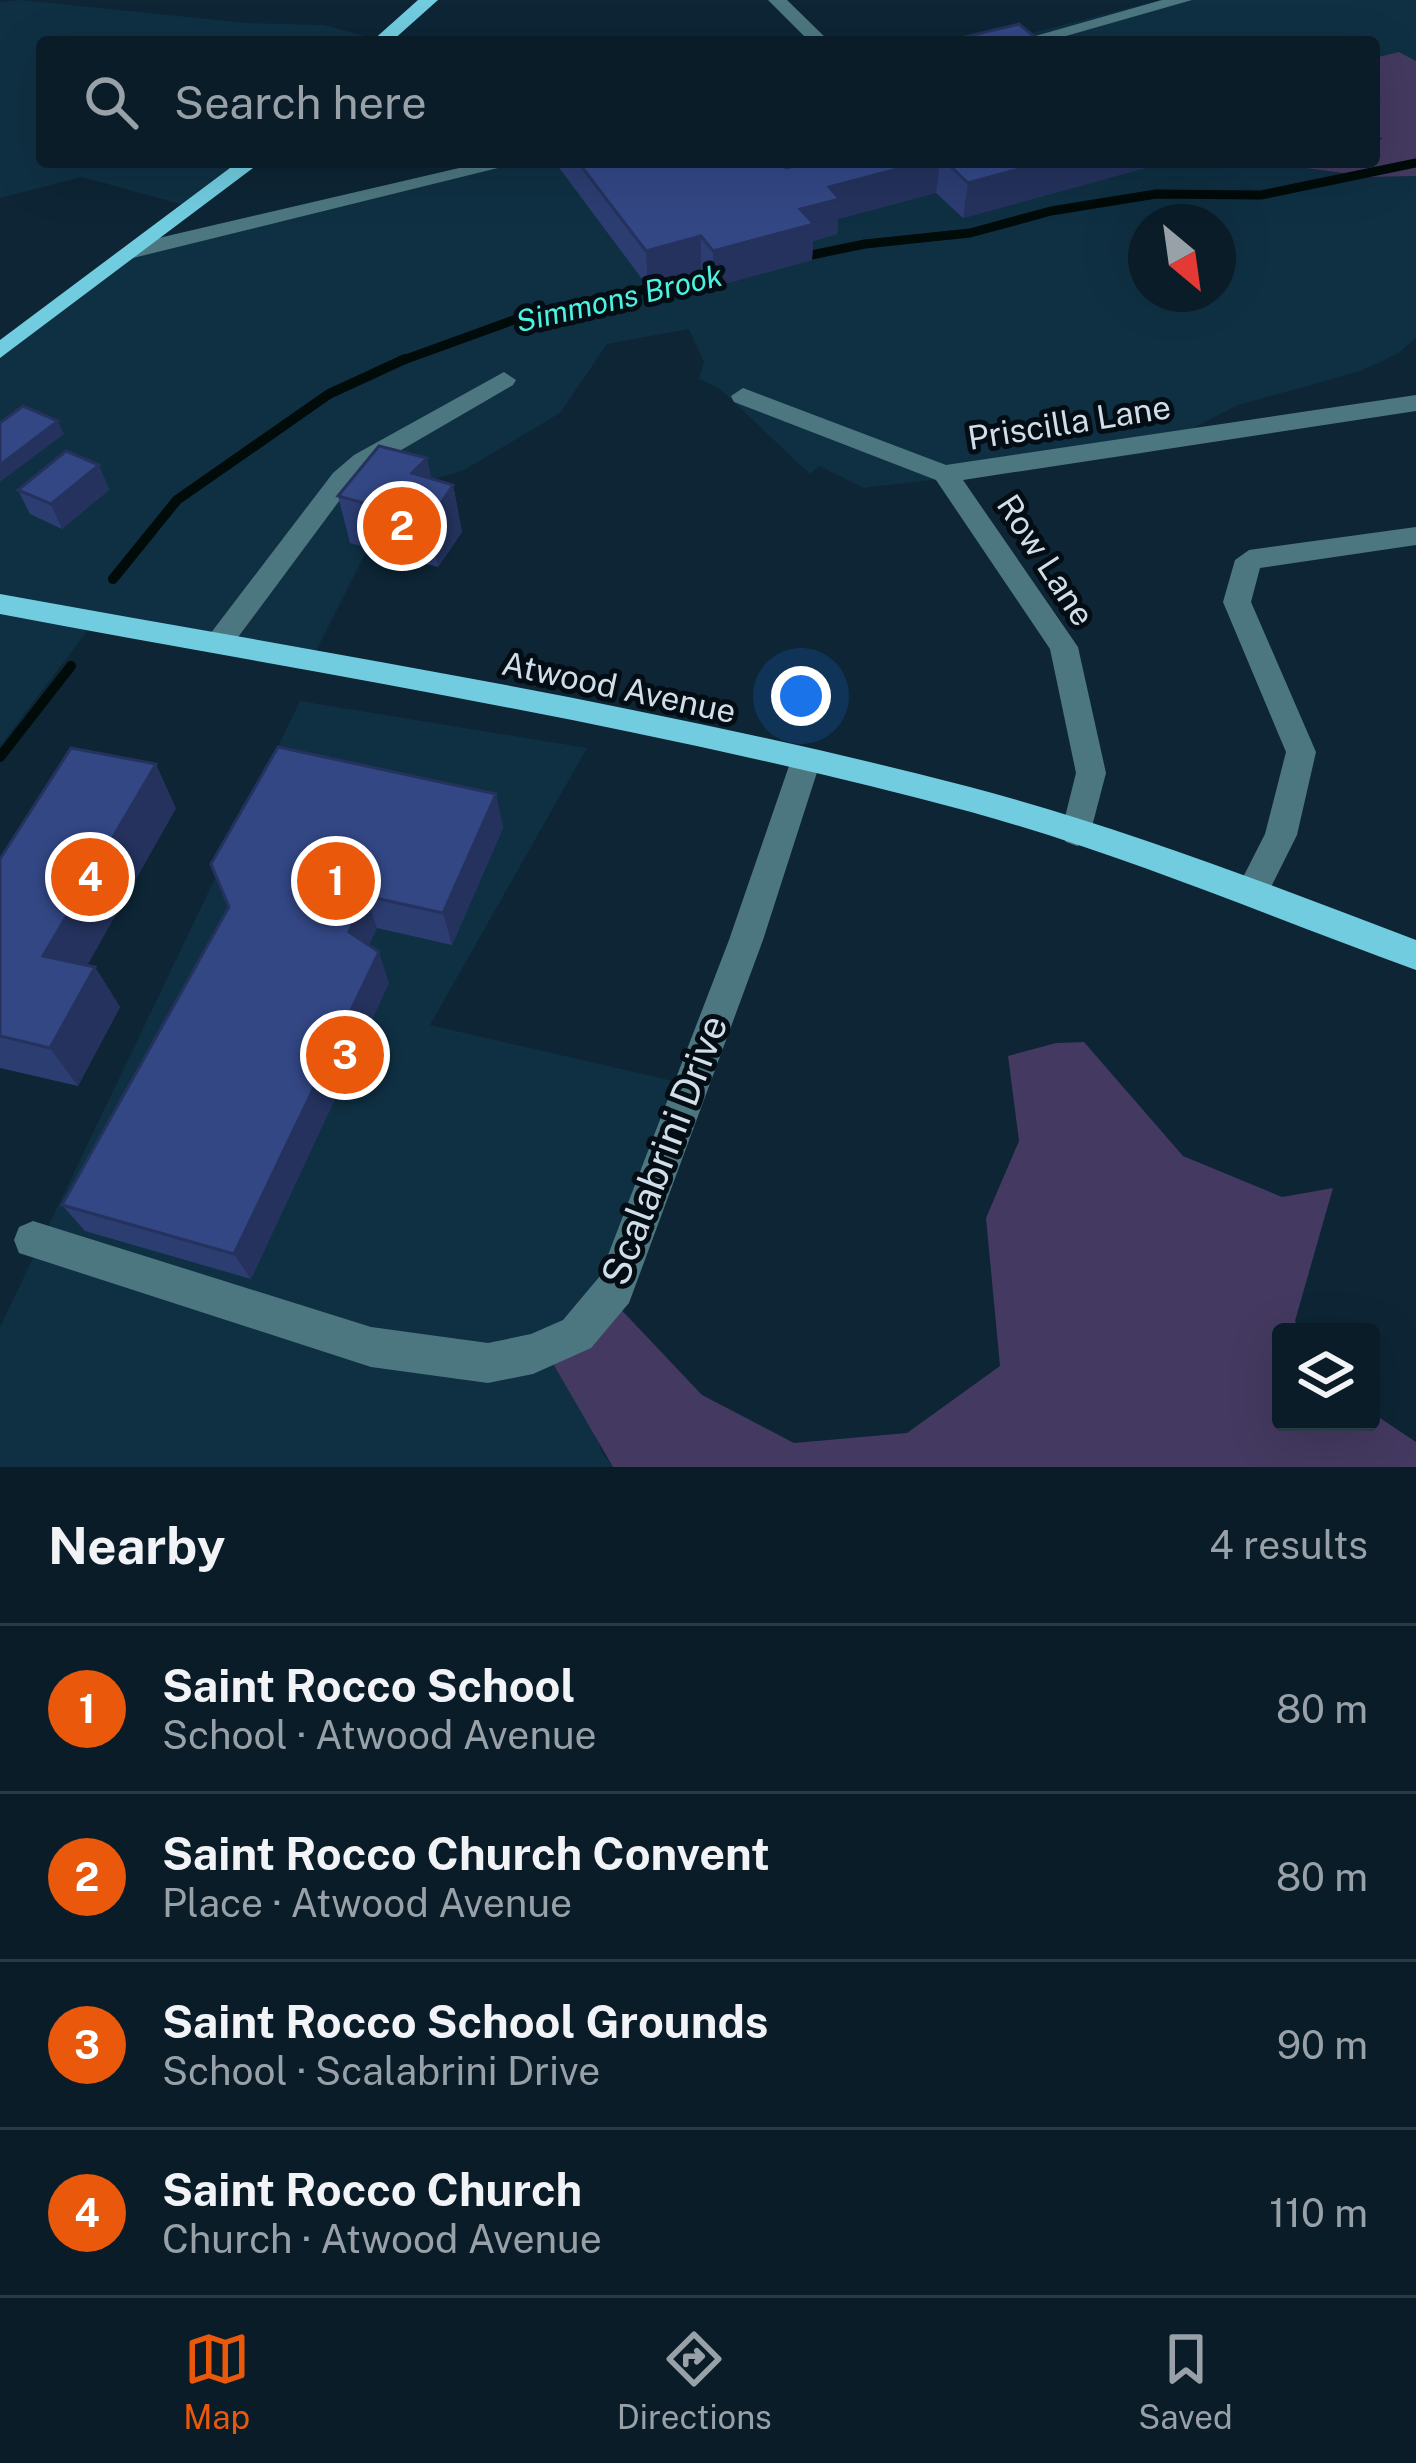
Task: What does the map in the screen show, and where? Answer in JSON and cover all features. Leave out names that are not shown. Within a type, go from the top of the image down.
[{"type":"main road","points":[[387,36],[429,0]]},
{"type":"main road","points":[[0,351],[242,168]]},
{"type":"main road","name":"Atwood Avenue","points":[[0,604],[532,704],[910,784],[1077,832],[1252,891],[1416,955]]},
{"type":"street","points":[[777,0],[814,36]]},
{"type":"street","points":[[1046,36],[1183,0]]},
{"type":"street","points":[[133,251],[486,168]]},
{"type":"street","points":[[218,645],[342,478],[363,461],[504,380]]},
{"type":"street","name":"Priscilla Lane","points":[[743,396],[945,474],[1416,403]]},
{"type":"street","name":"Row Lane","points":[[945,474],[1064,647],[1091,773],[1077,832]]},
{"type":"street","points":[[1252,891],[1281,835],[1301,752],[1237,602],[1249,560],[1416,536]]},
{"type":"street","name":"Scalabrini Drive","points":[[33,1240],[371,1347],[488,1363],[532,1354],[577,1334],[615,1289],[746,940],[805,764]]},
{"type":"shaded area","points":[[1160,0],[1416,0],[1416,61],[1399,52],[1380,57],[1380,36],[1019,36]]},
{"type":"shaded area","points":[[0,2],[324,25],[364,36],[36,36],[36,168],[242,168],[191,207],[82,177],[0,198]]},
{"type":"shaded area","points":[[1399,52],[1416,61],[1416,176],[1372,177],[1305,168],[1380,168],[1380,57]]},
{"type":"shaded area","points":[[494,168],[1305,168],[1372,177],[1416,176],[1416,337],[1399,353],[1361,371],[1238,405],[1143,454],[864,488],[819,466],[810,474],[720,389],[699,379],[704,362],[689,329],[607,344],[560,413],[464,470],[413,486],[391,502],[311,661],[92,625],[0,746],[0,350],[119,261]]},
{"type":"shaded area","points":[[300,701],[587,748],[430,1025],[691,1085],[577,1334],[601,1451],[613,1467],[0,1467],[0,1327]]},
{"type":"shaded area","points":[[1084,1042],[1183,1156],[1282,1197],[1333,1188],[1296,1323],[1272,1323],[1272,1431],[1380,1431],[1380,1418],[1416,1442],[1416,1467],[613,1467],[548,1355],[613,1301],[702,1395],[794,1443],[907,1433],[1000,1366],[986,1218],[1019,1141],[1008,1056],[1056,1043]]},
{"type":"building","points":[[1019,24],[1034,36],[969,36]]},
{"type":"building","points":[[583,168],[901,168],[829,187],[840,199],[800,209],[814,224],[713,251],[701,236],[646,251]]},
{"type":"building","points":[[952,168],[1023,168],[968,183]]},
{"type":"building","points":[[23,406],[58,421],[0,465],[0,423]]},
{"type":"building","points":[[379,446],[427,458],[412,473],[453,485],[429,521],[338,496]]},
{"type":"building","points":[[66,451],[99,465],[51,504],[18,490]]},
{"type":"building","points":[[278,747],[496,794],[443,913],[366,896],[349,932],[379,952],[234,1254],[62,1205],[229,907],[211,864]]},
{"type":"building","points":[[71,748],[156,764],[43,956],[95,967],[50,1048],[0,1036],[0,859]]},
{"type":"waterway","name":"Simmons Brook","points":[[797,258],[865,244],[970,233],[1051,211],[1156,194],[1261,195],[1416,163]]},
{"type":"waterway","name":"Simmons Brook","points":[[400,361],[533,313],[718,274]]},
{"type":"waterway","name":"Simmons Brook","points":[[400,361],[405,359]]},
{"type":"waterway","name":"Simmons Brook","points":[[113,579],[177,500],[329,394],[400,361]]},
{"type":"waterway","name":"Simmons Brook","points":[[0,757],[71,666]]},
{"type":"place","name":"Saint Rocco Church Convent","points":[[402,526]]},
{"type":"place","name":"Saint Rocco Church","points":[[90,877]]},
{"type":"place","name":"Saint Rocco School","points":[[336,881]]},
{"type":"place","name":"Saint Rocco School Grounds","points":[[345,1055]]}]
